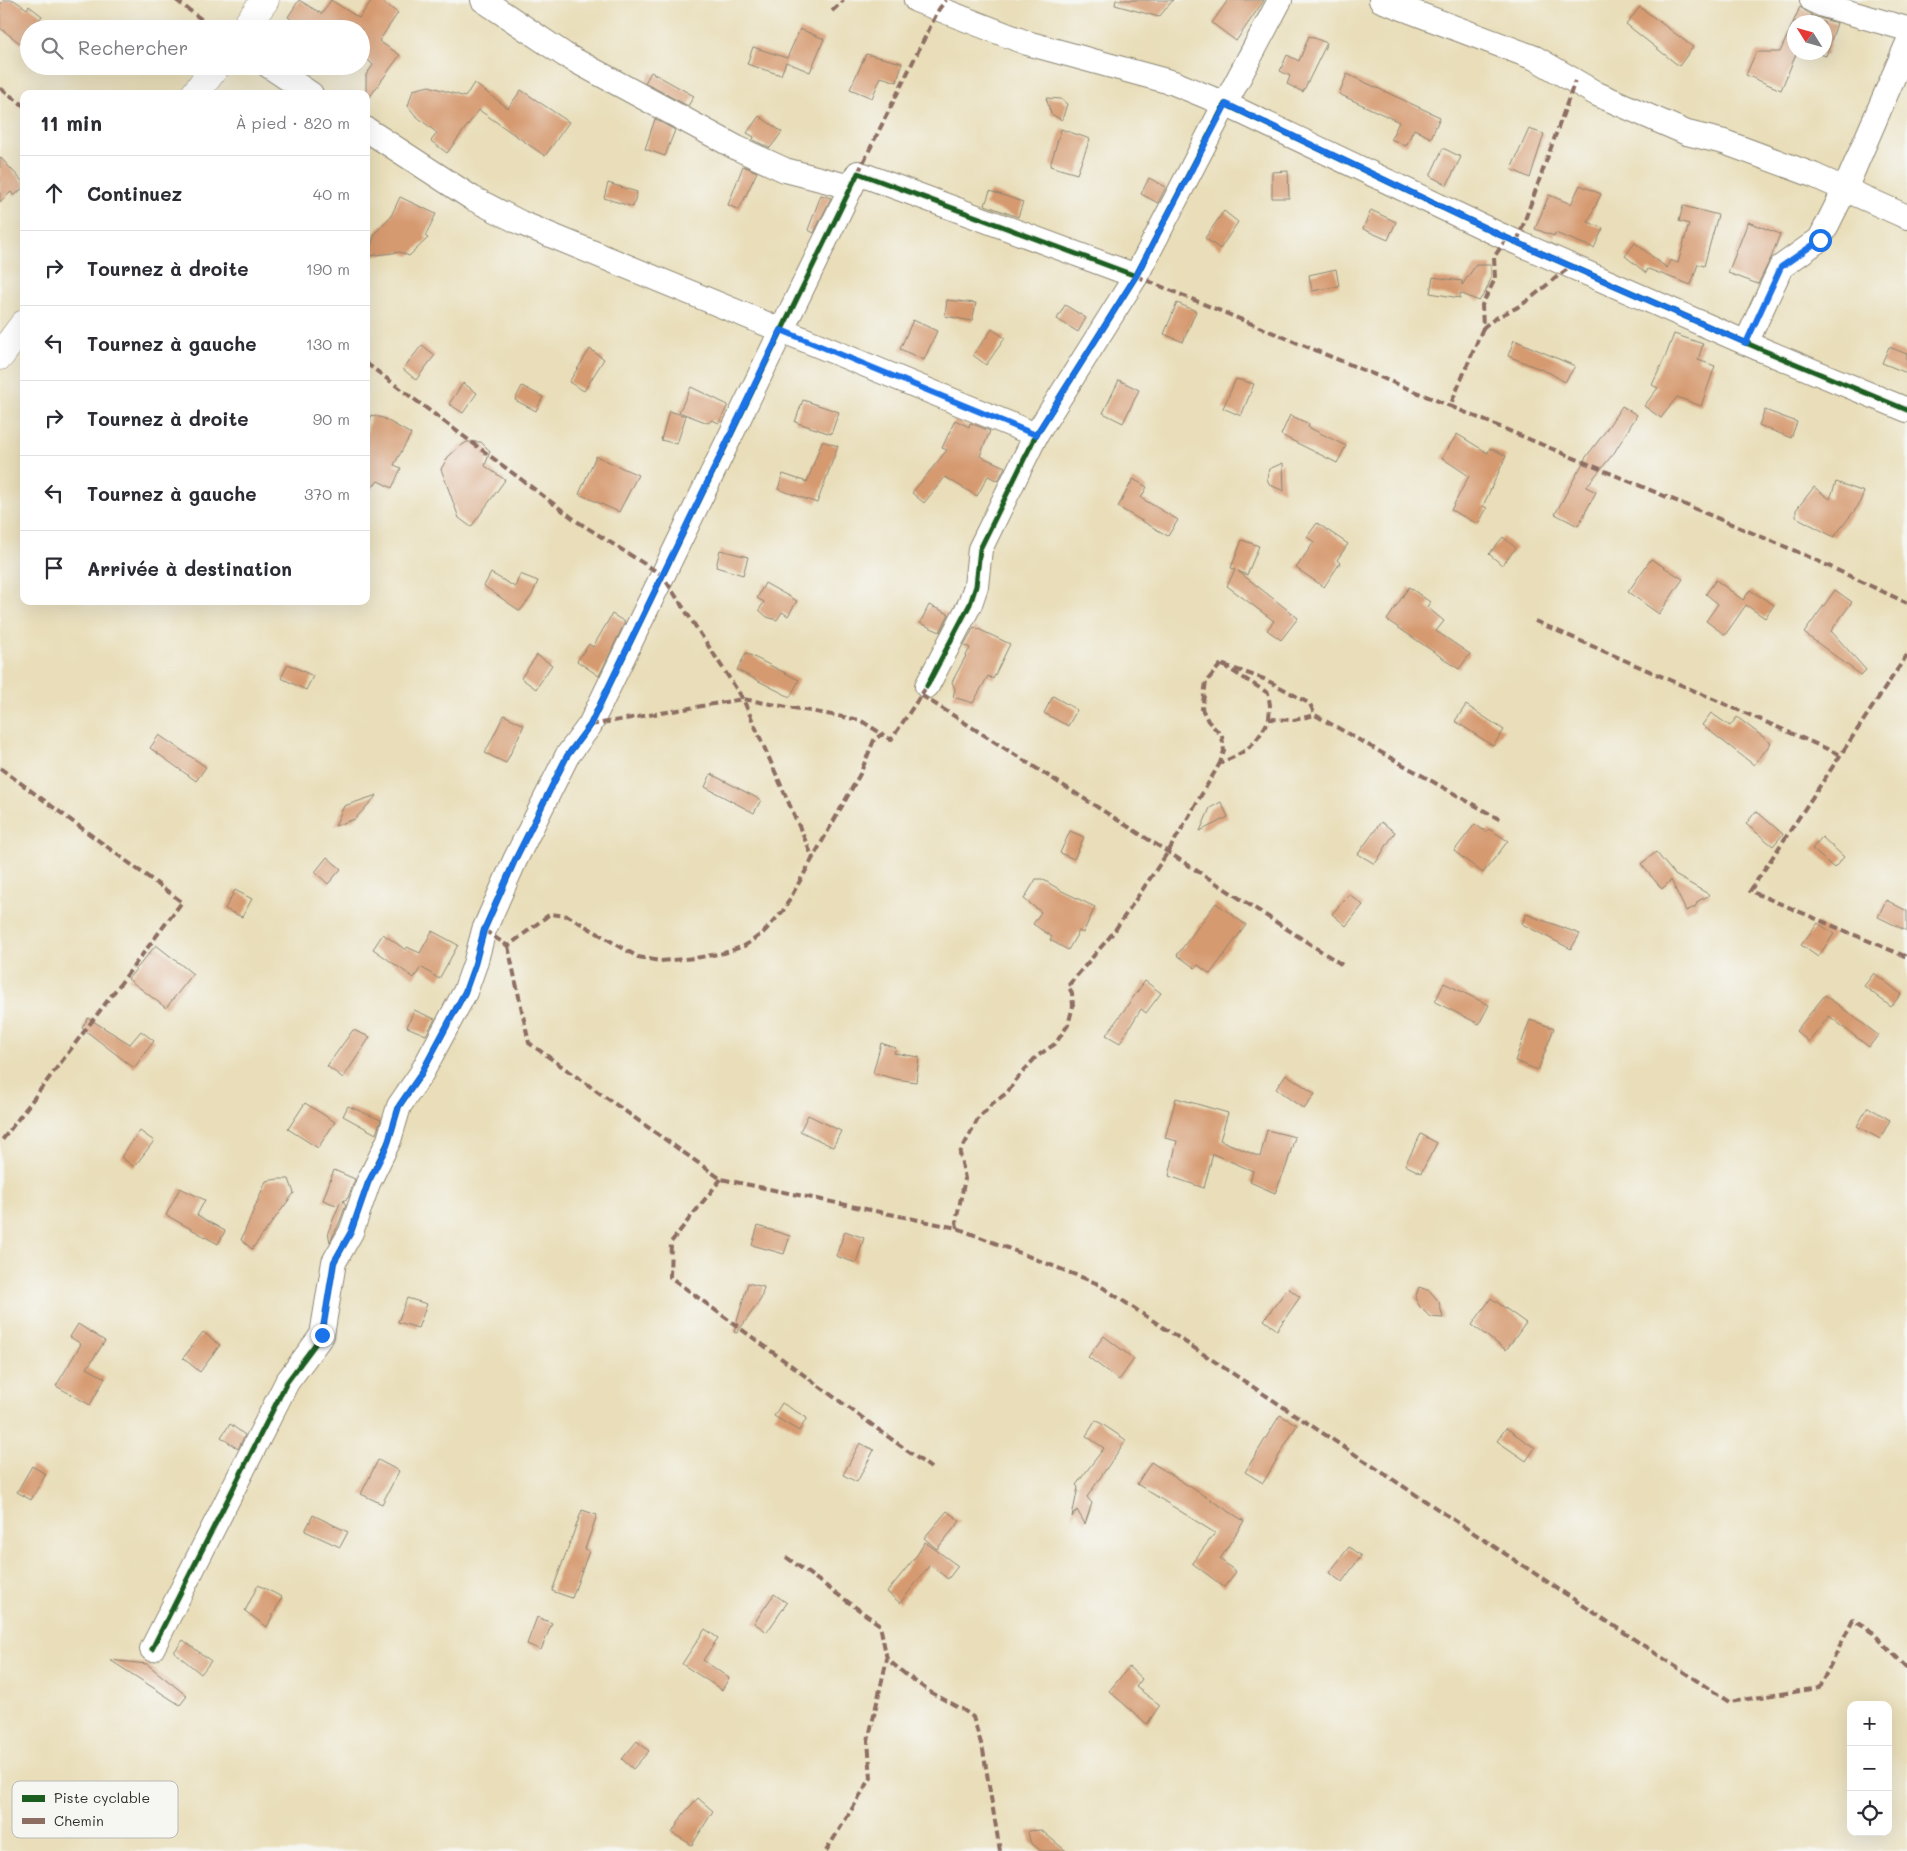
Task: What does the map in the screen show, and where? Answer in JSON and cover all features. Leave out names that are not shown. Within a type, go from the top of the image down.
[{"type":"street","points":[[251,20],[265,0]]},
{"type":"street","points":[[483,0],[565,55],[737,148],[785,170],[851,187]]},
{"type":"street","points":[[916,0],[1027,43],[1174,82],[1226,104],[1500,235],[1746,343],[1907,410]]},
{"type":"street","points":[[927,686],[970,604],[976,586],[980,549],[1036,435],[1136,276],[1280,0]]},
{"type":"street","points":[[1381,0],[1535,58],[1598,94],[1687,133],[1724,142],[1813,175],[1907,217]]},
{"type":"street","points":[[1812,0],[1823,5],[1907,29]]},
{"type":"street","points":[[1746,343],[1781,267],[1820,240],[1845,189],[1907,45]]},
{"type":"street","points":[[198,90],[209,75]]},
{"type":"street","points":[[282,75],[305,90]]},
{"type":"street","points":[[370,132],[472,198],[521,222],[1036,435]]},
{"type":"street","points":[[152,1649],[287,1382],[322,1335],[334,1262],[351,1232],[368,1183],[387,1146],[399,1106],[421,1074],[465,992],[484,930],[515,860],[567,756],[590,725],[858,173],[1136,276]]},
{"type":"street","points":[[0,356],[20,329]]},
{"type":"building","points":[[4,0],[14,0],[27,9],[29,6],[42,16],[39,20],[20,20],[20,43],[0,28],[0,5]]},
{"type":"building","points":[[299,0],[322,14],[331,0],[359,18],[372,0],[380,0],[398,13],[379,41],[400,55],[370,96],[370,90],[366,90],[366,75],[370,75],[370,69],[373,65],[370,62],[370,20],[292,20],[288,17]]},
{"type":"building","points":[[1116,0],[1173,0],[1159,17],[1115,5]]},
{"type":"building","points":[[1228,0],[1264,0],[1236,41],[1212,23]]},
{"type":"building","points":[[1640,7],[1693,47],[1679,66],[1626,24]]},
{"type":"building","points":[[1800,7],[1812,15],[1796,15]]},
{"type":"building","points":[[1832,22],[1837,23],[1832,38]]},
{"type":"building","points":[[800,29],[824,39],[810,72],[786,62],[781,75],[747,64],[753,47],[787,58]]},
{"type":"building","points":[[1309,36],[1327,43],[1303,92],[1287,84],[1290,76],[1280,71],[1287,55],[1299,61]]},
{"type":"building","points":[[1787,36],[1787,60],[1794,60],[1781,90],[1746,75],[1756,52],[1780,52]]},
{"type":"building","points":[[866,54],[902,63],[897,82],[881,77],[872,98],[850,89]]},
{"type":"building","points":[[651,72],[694,96],[688,106],[645,83]]},
{"type":"building","points":[[1347,74],[1440,117],[1431,138],[1414,129],[1406,146],[1391,139],[1399,122],[1339,94]]},
{"type":"building","points":[[474,83],[508,108],[521,90],[569,122],[545,156],[479,110],[447,153],[431,141],[437,133],[415,115],[408,106],[413,90],[429,86],[465,97]]},
{"type":"building","points":[[1046,98],[1061,99],[1067,104],[1062,120],[1051,114]]},
{"type":"building","points":[[759,116],[782,132],[770,148],[753,140],[754,137],[747,133]]},
{"type":"building","points":[[655,119],[675,130],[665,156],[645,149]]},
{"type":"building","points":[[1061,129],[1090,139],[1077,174],[1050,166]]},
{"type":"building","points":[[1529,129],[1544,134],[1530,178],[1511,169]]},
{"type":"building","points":[[1443,148],[1461,157],[1447,185],[1430,176]]},
{"type":"building","points":[[0,157],[20,179],[20,191],[14,196],[11,192],[0,202]]},
{"type":"building","points":[[743,166],[757,172],[739,210],[728,205]]},
{"type":"building","points":[[1288,171],[1289,198],[1272,198],[1272,172]]},
{"type":"building","points":[[1149,178],[1166,187],[1158,203],[1141,194]]},
{"type":"building","points":[[608,183],[637,192],[633,207],[604,198]]},
{"type":"building","points":[[1580,185],[1601,194],[1588,222],[1603,228],[1594,248],[1555,233],[1554,236],[1535,229],[1549,195],[1571,204]]},
{"type":"building","points":[[990,191],[1023,202],[1018,217],[985,205]]},
{"type":"building","points":[[821,195],[831,198],[814,233],[808,230]]},
{"type":"building","points":[[400,197],[436,214],[425,236],[428,238],[409,256],[400,252],[370,256],[375,233],[391,216]]},
{"type":"building","points":[[1683,206],[1718,215],[1704,266],[1698,264],[1691,285],[1648,269],[1646,273],[1625,256],[1635,243],[1667,268],[1670,260],[1678,263],[1689,224],[1679,221]]},
{"type":"building","points":[[1371,210],[1396,222],[1388,240],[1363,229]]},
{"type":"building","points":[[1224,211],[1238,222],[1220,249],[1205,238]]},
{"type":"building","points":[[1748,222],[1780,234],[1758,284],[1728,273]]},
{"type":"building","points":[[1476,265],[1491,265],[1491,278],[1486,291],[1479,301],[1460,293],[1460,298],[1430,293],[1433,277],[1462,281],[1462,285]]},
{"type":"building","points":[[1336,269],[1339,286],[1312,291],[1309,275]]},
{"type":"building","points":[[947,300],[976,303],[972,321],[945,316]]},
{"type":"building","points":[[1177,303],[1196,311],[1183,342],[1164,334]]},
{"type":"building","points":[[1065,305],[1086,318],[1078,332],[1057,319]]},
{"type":"building","points":[[913,320],[937,331],[924,360],[900,349]]},
{"type":"building","points":[[992,329],[1005,338],[986,365],[973,355]]},
{"type":"building","points":[[1674,334],[1703,344],[1698,360],[1715,366],[1701,406],[1677,397],[1661,418],[1644,406],[1658,388],[1652,385]]},
{"type":"building","points":[[1514,340],[1575,366],[1565,382],[1550,373],[1508,356]]},
{"type":"building","points":[[422,345],[435,355],[416,380],[403,369]]},
{"type":"building","points":[[1889,347],[1907,354],[1907,373],[1882,363]]},
{"type":"building","points":[[590,349],[604,359],[584,391],[569,382]]},
{"type":"building","points":[[1236,379],[1254,384],[1241,416],[1223,408]]},
{"type":"building","points":[[1119,380],[1139,390],[1123,423],[1103,413]]},
{"type":"building","points":[[463,383],[477,393],[463,413],[449,404]]},
{"type":"building","points":[[522,386],[543,397],[536,411],[515,400]]},
{"type":"building","points":[[691,387],[728,405],[719,423],[712,420],[708,423],[679,412]]},
{"type":"building","points":[[803,400],[839,412],[831,434],[795,422]]},
{"type":"building","points":[[1622,406],[1637,415],[1614,453],[1586,487],[1596,492],[1578,526],[1555,514],[1586,457]]},
{"type":"building","points":[[1765,410],[1797,422],[1791,438],[1759,425]]},
{"type":"building","points":[[669,411],[686,416],[677,444],[661,440]]},
{"type":"building","points":[[371,415],[383,418],[411,434],[394,465],[401,468],[392,488],[378,481],[370,490]]},
{"type":"building","points":[[1290,415],[1309,424],[1308,427],[1346,446],[1337,463],[1281,435]]},
{"type":"building","points":[[955,420],[969,427],[970,423],[990,431],[980,456],[1005,467],[998,481],[988,476],[977,496],[945,477],[924,503],[912,493],[947,450],[942,448]]},
{"type":"building","points":[[1457,434],[1488,453],[1490,448],[1506,456],[1483,506],[1487,508],[1478,524],[1451,510],[1469,476],[1442,458]]},
{"type":"building","points":[[822,441],[838,446],[817,503],[778,489],[783,474],[807,482]]},
{"type":"building","points":[[467,442],[481,442],[490,451],[485,466],[505,480],[471,527],[459,518],[441,469],[448,457]]},
{"type":"building","points":[[596,456],[638,475],[619,512],[579,494]]},
{"type":"building","points":[[1283,463],[1284,491],[1270,485],[1267,479],[1269,469]]},
{"type":"building","points":[[1133,479],[1147,487],[1141,498],[1178,520],[1168,536],[1118,507]]},
{"type":"building","points":[[1836,482],[1864,492],[1858,506],[1834,537],[1796,517],[1796,510],[1814,487],[1830,499]]},
{"type":"building","points":[[1317,523],[1348,544],[1337,560],[1340,563],[1324,587],[1296,568],[1314,542],[1307,537]]},
{"type":"building","points":[[1503,537],[1516,548],[1502,565],[1489,554]]},
{"type":"building","points":[[1242,540],[1259,546],[1247,575],[1238,571],[1298,618],[1281,640],[1267,630],[1274,621],[1227,586],[1235,570],[1231,568]]},
{"type":"building","points":[[720,550],[748,557],[743,575],[716,567]]},
{"type":"building","points":[[1651,559],[1683,579],[1659,614],[1628,592]]},
{"type":"building","points":[[491,573],[515,587],[520,574],[538,581],[532,595],[520,611],[484,586]]},
{"type":"building","points":[[1716,580],[1743,600],[1750,590],[1774,605],[1765,618],[1746,605],[1725,635],[1706,621],[1718,604],[1706,594]]},
{"type":"building","points":[[765,583],[797,601],[788,616],[782,612],[777,620],[767,617],[759,610],[764,602],[757,598]]},
{"type":"building","points":[[1409,587],[1430,602],[1427,607],[1444,621],[1436,631],[1470,654],[1459,669],[1387,620]]},
{"type":"building","points":[[1835,590],[1852,602],[1831,631],[1866,670],[1861,675],[1804,633]]},
{"type":"building","points":[[929,605],[949,614],[940,632],[920,623]]},
{"type":"building","points":[[612,614],[625,622],[599,676],[577,661],[589,644],[593,647]]},
{"type":"building","points":[[974,627],[1010,644],[993,679],[988,676],[973,703],[953,697],[955,689],[952,682],[970,648],[964,645]]},
{"type":"building","points":[[746,653],[799,680],[790,697],[737,670]]},
{"type":"building","points":[[537,655],[552,665],[536,689],[521,678]]},
{"type":"building","points":[[288,664],[313,676],[306,690],[281,678]]},
{"type":"building","points":[[1053,696],[1077,710],[1068,726],[1044,713]]},
{"type":"building","points":[[1466,705],[1504,730],[1493,746],[1455,721]]},
{"type":"building","points":[[1711,713],[1730,726],[1737,717],[1771,743],[1754,765],[1702,725]]},
{"type":"building","points":[[504,715],[524,725],[506,763],[485,753]]},
{"type":"building","points":[[159,735],[206,767],[196,781],[150,748]]},
{"type":"building","points":[[711,774],[761,800],[754,813],[705,787]]},
{"type":"building","points":[[377,795],[355,819],[335,826],[344,806]]},
{"type":"building","points":[[1221,802],[1228,817],[1200,831],[1210,808]]},
{"type":"building","points":[[1756,811],[1783,834],[1773,846],[1746,824]]},
{"type":"building","points":[[1381,822],[1395,832],[1375,864],[1358,854]]},
{"type":"building","points":[[1475,824],[1486,832],[1489,829],[1508,841],[1483,873],[1454,851]]},
{"type":"building","points":[[1070,831],[1084,837],[1074,859],[1060,853]]},
{"type":"building","points":[[1822,837],[1844,857],[1834,868],[1812,849]]},
{"type":"building","points":[[1656,852],[1675,875],[1710,895],[1698,901],[1695,907],[1686,911],[1671,880],[1662,889],[1641,864]]},
{"type":"building","points":[[327,857],[341,869],[328,884],[315,872]]},
{"type":"building","points":[[1036,879],[1042,879],[1095,907],[1083,933],[1079,931],[1068,950],[1050,940],[1052,937],[1033,924],[1041,912],[1024,899]]},
{"type":"building","points":[[235,890],[252,899],[242,917],[225,909]]},
{"type":"building","points":[[1349,894],[1363,905],[1346,926],[1332,914]]},
{"type":"building","points":[[1886,900],[1907,911],[1907,931],[1878,917]]},
{"type":"building","points":[[1216,903],[1246,925],[1210,974],[1198,965],[1195,968],[1177,955]]},
{"type":"building","points":[[1526,914],[1580,934],[1571,949],[1522,924]]},
{"type":"building","points":[[1818,923],[1834,934],[1818,957],[1801,945]]},
{"type":"building","points":[[432,931],[458,945],[439,979],[421,967],[414,978],[373,949],[383,934],[406,950],[407,947],[420,953]]},
{"type":"building","points":[[156,945],[193,974],[166,1008],[128,979]]},
{"type":"building","points":[[1874,973],[1901,994],[1891,1007],[1864,986]]},
{"type":"building","points":[[1145,981],[1161,993],[1146,1013],[1141,1009],[1120,1043],[1106,1035]]},
{"type":"building","points":[[1444,983],[1489,1005],[1479,1024],[1435,1002]]},
{"type":"building","points":[[1825,995],[1878,1035],[1869,1047],[1829,1016],[1809,1042],[1796,1031]]},
{"type":"building","points":[[414,1010],[435,1019],[426,1035],[407,1027]]},
{"type":"building","points":[[88,1018],[130,1044],[141,1031],[154,1041],[134,1068],[82,1028]]},
{"type":"building","points":[[1530,1020],[1554,1028],[1538,1070],[1515,1061]]},
{"type":"building","points":[[353,1030],[370,1037],[343,1078],[327,1066]]},
{"type":"building","points":[[881,1043],[896,1048],[894,1053],[919,1057],[916,1082],[873,1073]]},
{"type":"building","points":[[1286,1074],[1315,1094],[1304,1109],[1276,1089]]},
{"type":"building","points":[[1176,1098],[1228,1113],[1220,1140],[1260,1157],[1267,1130],[1295,1137],[1286,1167],[1275,1193],[1250,1182],[1253,1171],[1213,1154],[1204,1188],[1169,1176],[1177,1141],[1165,1138]]},
{"type":"building","points":[[305,1103],[335,1122],[318,1148],[288,1129]]},
{"type":"building","points":[[348,1106],[381,1120],[376,1134],[343,1116]]},
{"type":"building","points":[[1868,1107],[1890,1120],[1880,1139],[1857,1126]]},
{"type":"building","points":[[808,1115],[841,1131],[833,1147],[800,1131]]},
{"type":"building","points":[[140,1131],[154,1141],[134,1167],[121,1157]]},
{"type":"building","points":[[1421,1134],[1437,1143],[1421,1173],[1405,1165]]},
{"type":"building","points":[[334,1170],[355,1179],[348,1198],[343,1201],[346,1205],[330,1242],[328,1232],[340,1203],[336,1205],[323,1200]]},
{"type":"building","points":[[289,1179],[294,1193],[252,1249],[241,1240],[266,1181]]},
{"type":"building","points":[[180,1188],[205,1200],[197,1215],[225,1231],[218,1244],[166,1215]]},
{"type":"building","points":[[758,1226],[790,1236],[784,1254],[752,1245]]},
{"type":"building","points":[[845,1231],[864,1238],[856,1263],[836,1256]]},
{"type":"building","points":[[748,1283],[764,1287],[761,1299],[737,1333],[734,1332]]},
{"type":"building","points":[[1419,1287],[1430,1291],[1439,1302],[1443,1318],[1430,1317],[1420,1307],[1415,1298]]},
{"type":"building","points":[[1288,1288],[1300,1297],[1277,1330],[1264,1320]]},
{"type":"building","points":[[407,1298],[427,1304],[418,1328],[398,1322]]},
{"type":"building","points":[[1491,1298],[1526,1323],[1506,1350],[1472,1325]]},
{"type":"building","points":[[78,1324],[105,1341],[87,1368],[105,1378],[90,1405],[56,1386],[81,1344],[70,1337]]},
{"type":"building","points":[[203,1332],[220,1345],[200,1372],[183,1358]]},
{"type":"building","points":[[1104,1336],[1134,1359],[1119,1380],[1088,1357]]},
{"type":"building","points":[[782,1403],[807,1418],[799,1431],[774,1416]]},
{"type":"building","points":[[1280,1415],[1297,1425],[1263,1483],[1245,1472]]},
{"type":"building","points":[[1096,1420],[1126,1440],[1087,1497],[1092,1503],[1085,1524],[1077,1510],[1072,1517],[1078,1487],[1076,1485],[1104,1448],[1086,1436]]},
{"type":"building","points":[[230,1424],[245,1435],[238,1449],[221,1437]]},
{"type":"building","points":[[1506,1428],[1535,1448],[1526,1461],[1497,1441]]},
{"type":"building","points":[[860,1443],[874,1450],[857,1482],[843,1475]]},
{"type":"building","points":[[378,1460],[399,1471],[382,1504],[361,1494]]},
{"type":"building","points":[[1151,1462],[1244,1521],[1220,1559],[1236,1572],[1224,1587],[1192,1563],[1215,1533],[1137,1484]]},
{"type":"building","points":[[32,1466],[46,1474],[31,1500],[17,1492]]},
{"type":"building","points":[[582,1510],[597,1515],[585,1549],[589,1551],[572,1598],[552,1591]]},
{"type":"building","points":[[947,1511],[960,1521],[937,1549],[924,1538]]},
{"type":"building","points":[[313,1515],[348,1532],[340,1547],[305,1531]]},
{"type":"building","points":[[925,1542],[958,1566],[948,1579],[930,1565],[900,1603],[887,1592]]},
{"type":"building","points":[[1349,1547],[1361,1556],[1342,1582],[1329,1573]]},
{"type":"building","points":[[258,1585],[282,1597],[267,1627],[245,1611]]},
{"type":"building","points":[[774,1594],[787,1603],[767,1632],[754,1623]]},
{"type":"building","points":[[537,1617],[552,1623],[541,1650],[527,1644]]},
{"type":"building","points":[[705,1629],[718,1638],[703,1660],[729,1678],[722,1690],[682,1664]]},
{"type":"building","points":[[183,1640],[211,1661],[201,1674],[174,1652]]},
{"type":"building","points":[[110,1660],[147,1664],[187,1696],[180,1705]]},
{"type":"building","points":[[1129,1667],[1142,1679],[1136,1687],[1160,1705],[1147,1724],[1109,1691]]},
{"type":"building","points":[[637,1741],[649,1751],[633,1769],[622,1759]]},
{"type":"building","points":[[698,1798],[713,1811],[692,1845],[672,1833],[684,1813]]},
{"type":"building","points":[[1041,1830],[1066,1851],[1041,1851],[1030,1842],[1028,1831]]},
{"type":"marked path","points":[[176,0],[202,20]]},
{"type":"marked path","points":[[832,11],[844,0]]},
{"type":"marked path","points":[[858,173],[939,9],[946,0]]},
{"type":"marked path","points":[[1517,242],[1575,81]]},
{"type":"marked path","points":[[0,88],[20,103]]},
{"type":"marked path","points":[[1507,238],[1494,257],[1495,279],[1482,305],[1483,328],[1524,303],[1572,266]]},
{"type":"marked path","points":[[1136,276],[1450,406]]},
{"type":"marked path","points":[[1483,328],[1450,406],[1805,555],[1907,603]]},
{"type":"marked path","points":[[370,366],[578,522],[662,575],[743,699],[813,858]]},
{"type":"marked path","points":[[1535,621],[1841,755]]},
{"type":"marked path","points":[[1907,655],[1750,891],[1907,957]]},
{"type":"marked path","points":[[1221,664],[1206,682],[1202,709],[1208,721],[1222,736],[1224,751],[1220,763],[1250,747],[1260,735],[1269,719],[1294,720],[1315,715]]},
{"type":"marked path","points":[[1269,719],[1270,705],[1268,693],[1221,664],[1278,686],[1310,704],[1315,715],[1499,819]]},
{"type":"marked path","points":[[484,930],[508,946],[550,914],[568,916],[638,957],[660,961],[724,953],[744,946],[763,933],[783,911],[860,774],[874,740],[882,734],[891,740],[927,686]]},
{"type":"marked path","points":[[921,695],[1344,966]]},
{"type":"marked path","points":[[590,725],[743,699],[860,720],[882,734]]},
{"type":"marked path","points":[[957,1228],[956,1221],[965,1179],[960,1153],[978,1119],[994,1102],[1007,1093],[1036,1057],[1055,1044],[1068,1025],[1073,1006],[1072,993],[1068,986],[1113,933],[1168,852],[1220,763]]},
{"type":"marked path","points":[[0,768],[182,902],[0,1143]]},
{"type":"marked path","points":[[508,946],[529,1043],[721,1179],[957,1228],[1096,1283],[1729,1702],[1819,1688],[1853,1620],[1873,1633],[1907,1668]]},
{"type":"marked path","points":[[721,1179],[671,1242],[670,1277],[931,1468]]},
{"type":"marked path","points":[[786,1557],[880,1625],[887,1659],[930,1692],[973,1717],[983,1750],[1000,1851]]},
{"type":"marked path","points":[[826,1851],[871,1778],[868,1741],[887,1659]]},
{"type":"cycle path","points":[[927,686],[970,604],[976,586],[980,549],[1036,435],[1136,276],[1225,104],[1500,235],[1760,349],[1907,410]]},
{"type":"cycle path","points":[[152,1649],[287,1382],[322,1335],[334,1262],[351,1232],[368,1183],[389,1140],[399,1106],[421,1074],[465,992],[484,930],[515,860],[567,756],[590,725],[858,173],[1136,276]]},
{"type":"route","points":[[322,1335],[334,1262],[351,1232],[368,1183],[387,1146],[399,1106],[421,1074],[465,992],[484,930],[515,860],[567,756],[590,725],[781,330],[1036,435],[1136,276],[1226,104],[1500,235],[1746,343],[1781,267],[1820,240]]}]
